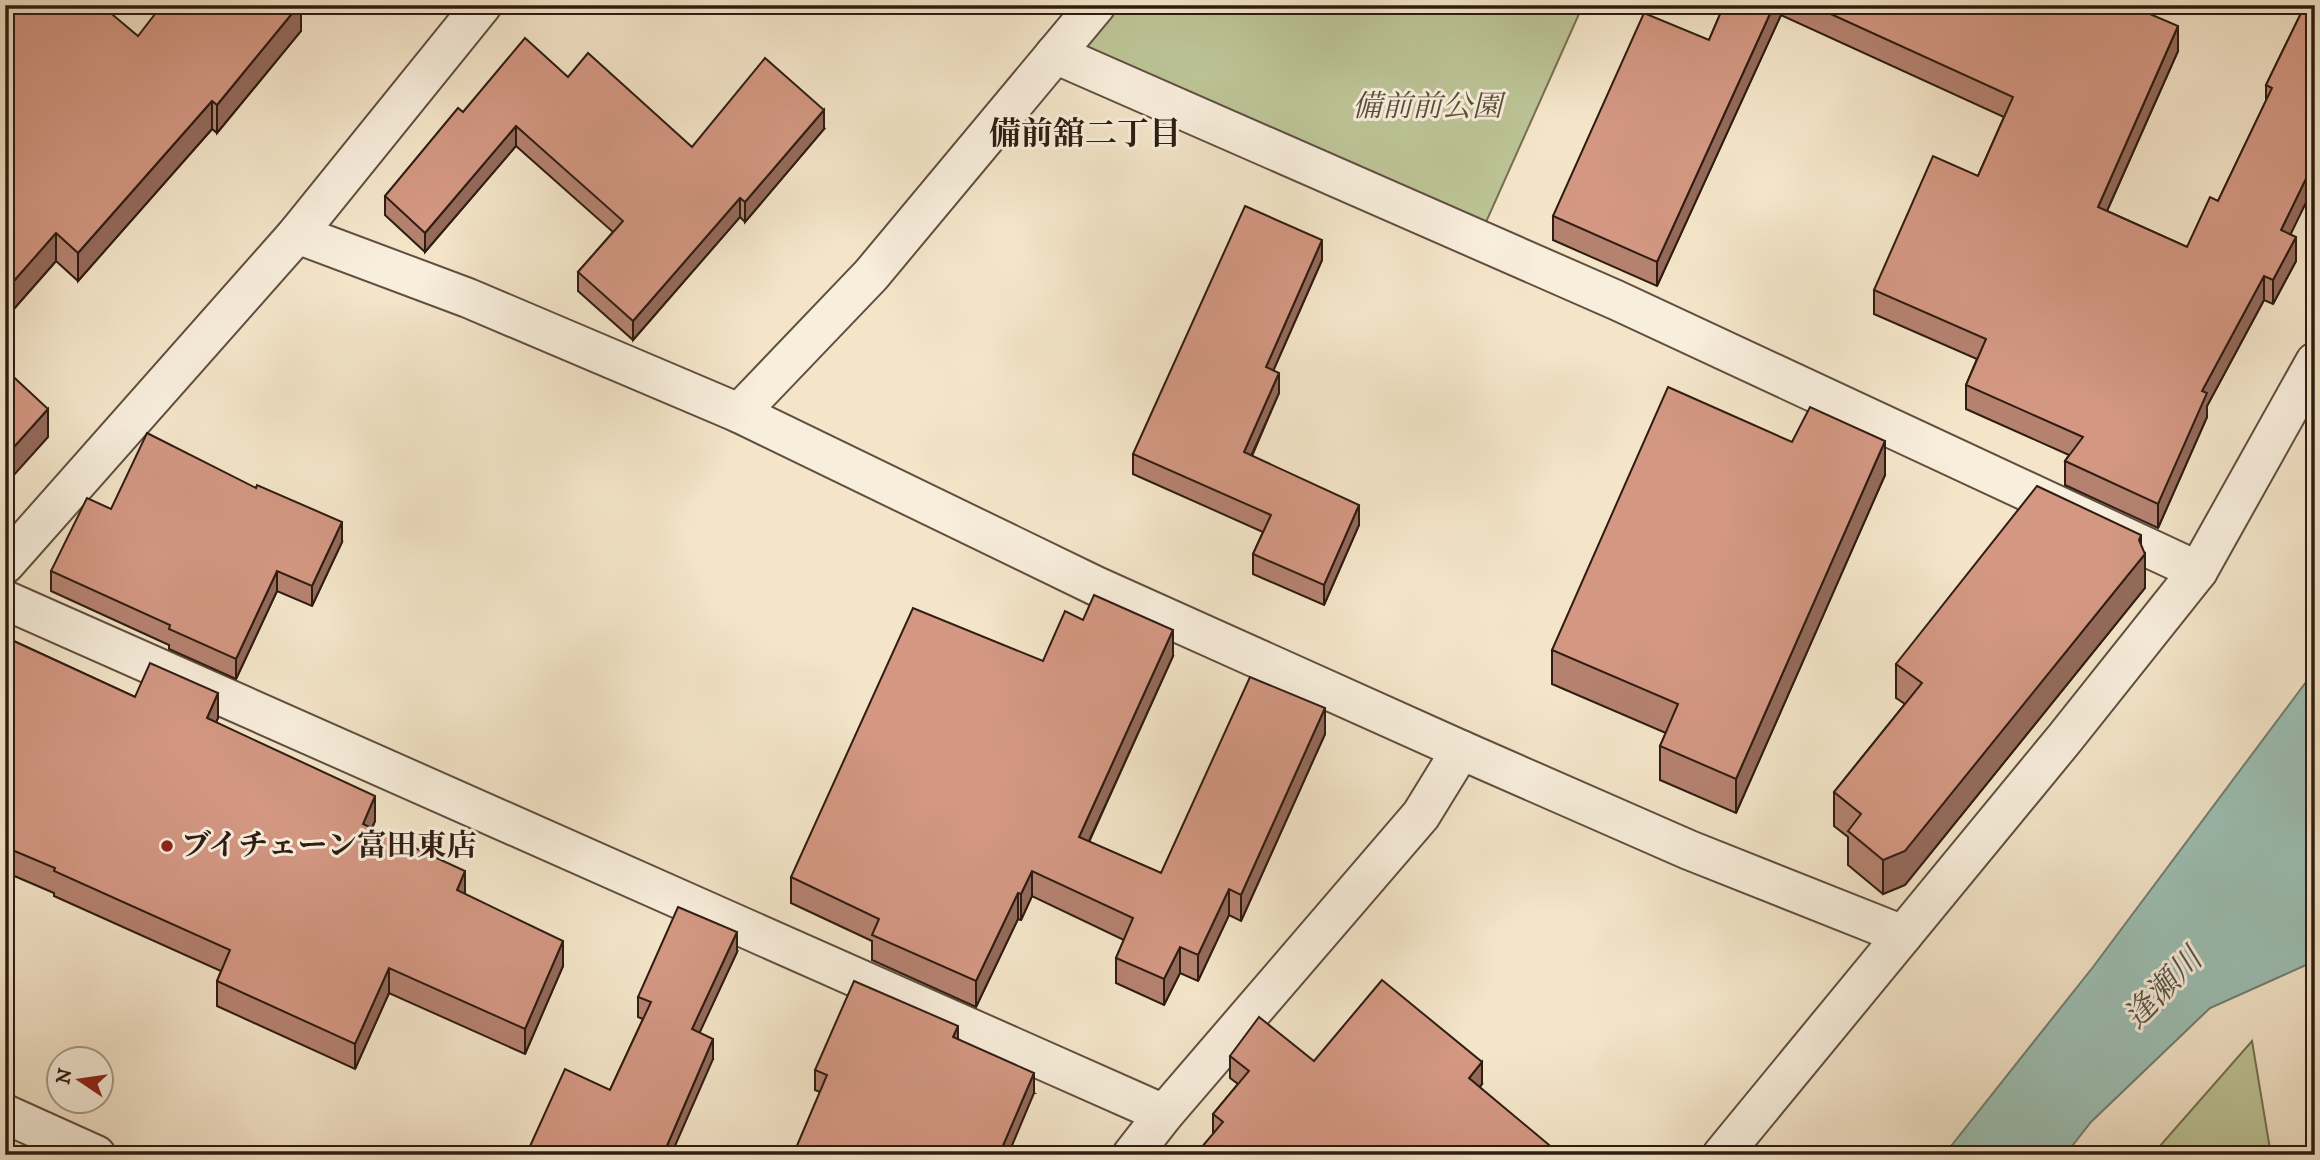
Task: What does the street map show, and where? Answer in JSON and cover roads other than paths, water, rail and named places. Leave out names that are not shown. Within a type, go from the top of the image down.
[{"type":"street","points":[[5,564],[297,234],[482,5]]},
{"type":"street","points":[[739,413],[871,275],[1096,5]]},
{"type":"street","points":[[1055,54],[1616,300],[2198,571]]},
{"type":"street","points":[[297,234],[468,298],[739,413],[1096,586],[1461,750],[1689,850],[1903,934]]},
{"type":"street","points":[[1722,1155],[2065,738],[2198,571],[2315,362]]},
{"type":"street","points":[[5,600],[1164,1114]]},
{"type":"street","points":[[1132,1155],[1164,1114],[1421,815],[1461,750]]},
{"type":"street","points":[[5,1114],[96,1155]]},
{"type":"water","name":"逢瀬川","points":[[2315,670],[2315,961],[2210,1008],[2091,1122],[2065,1155],[1944,1155],[2093,967]]},
{"type":"place","name":"ブイチェーン富田東店","points":[[167,846]]},
{"type":"district","name":"備前舘二丁目","points":[[1085,135]]},
{"type":"park label","name":"備前前公園","points":[[1427,107]]}]
